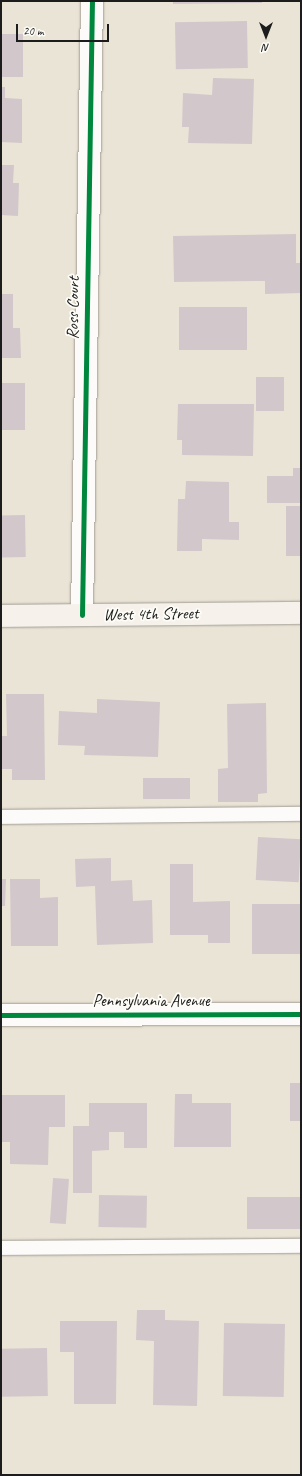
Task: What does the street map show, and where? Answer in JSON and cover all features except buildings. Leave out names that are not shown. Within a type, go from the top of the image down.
[{"type":"street","name":"Ross Court","points":[[82,615],[92,1]]},
{"type":"street","name":"West 4th Street","points":[[1,616],[301,613]]},
{"type":"street","name":"Pennsylvania Avenue","points":[[1,1015],[301,1014]]},
{"type":"lane","points":[[1,817],[301,814]]},
{"type":"lane","points":[[1,1248],[301,1246]]},
{"type":"cycle path","points":[[82,615],[92,1]]},
{"type":"cycle path","points":[[1,1015],[301,1014]]}]
